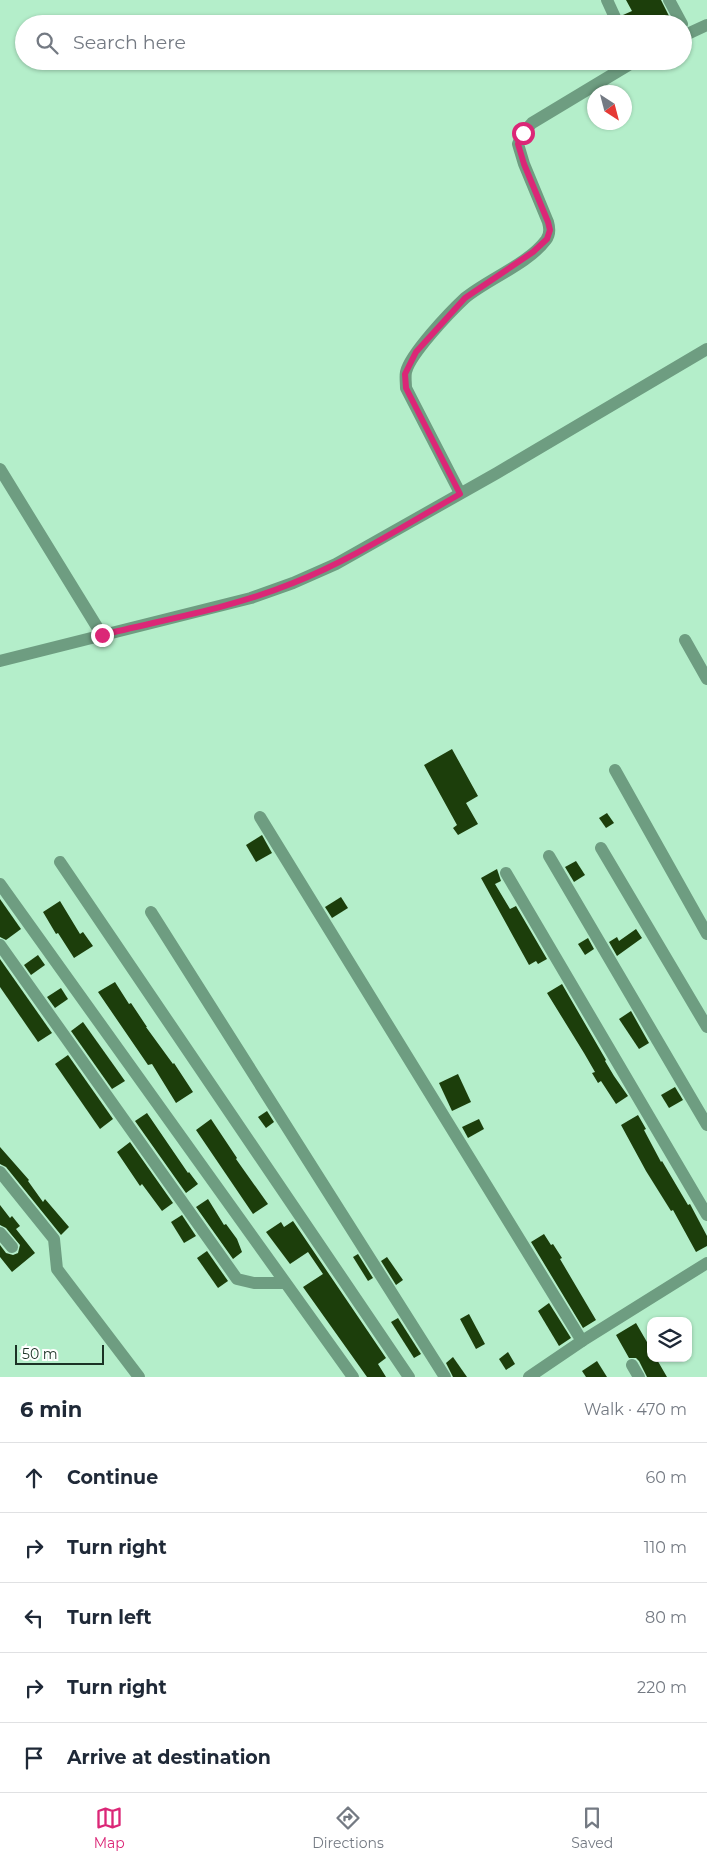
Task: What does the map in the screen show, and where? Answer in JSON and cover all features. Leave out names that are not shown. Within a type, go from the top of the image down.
[{"type":"street","points":[[607,0],[614,15]]},
{"type":"street","points":[[669,0],[676,15]]},
{"type":"street","points":[[692,28],[707,25]]},
{"type":"street","points":[[460,494],[406,388],[405,374],[409,363],[416,352],[465,298],[533,252],[547,239],[550,230],[548,222],[524,164],[518,144],[523,133],[532,123],[620,70]]},
{"type":"street","points":[[0,661],[251,598],[293,583],[336,564],[460,494],[707,349]]},
{"type":"street","points":[[0,469],[102,635]]},
{"type":"street","points":[[685,640],[707,679]]},
{"type":"street","points":[[615,770],[707,934]]},
{"type":"street","points":[[260,817],[582,1342]]},
{"type":"street","points":[[601,848],[707,1027]]},
{"type":"street","points":[[549,856],[707,1125]]},
{"type":"street","points":[[60,862],[409,1377]]},
{"type":"street","points":[[506,873],[707,1215]]},
{"type":"street","points":[[0,884],[353,1377]]},
{"type":"street","points":[[151,912],[445,1377]]},
{"type":"street","points":[[0,946],[237,1279],[254,1283],[285,1282]]},
{"type":"street","points":[[0,1172],[54,1239],[57,1269],[139,1377]]},
{"type":"street","points":[[0,1233],[12,1247]]},
{"type":"street","points":[[530,1377],[707,1263]]},
{"type":"street","points":[[632,1365],[639,1377]]},
{"type":"building","points":[[626,0],[661,0],[668,15],[623,15],[632,11]]},
{"type":"building","points":[[452,749],[478,796],[466,803],[478,824],[458,835],[453,828],[457,825],[424,765]]},
{"type":"building","points":[[607,813],[614,823],[606,828],[599,818]]},
{"type":"building","points":[[262,835],[272,853],[256,862],[246,845]]},
{"type":"building","points":[[576,861],[585,875],[574,882],[565,867]]},
{"type":"building","points":[[497,869],[501,881],[495,884],[510,909],[516,906],[547,959],[538,964],[536,961],[529,965],[481,878]]},
{"type":"building","points":[[341,897],[348,908],[332,918],[325,907]]},
{"type":"building","points":[[0,899],[21,929],[6,940],[0,937]]},
{"type":"building","points":[[60,901],[80,934],[83,932],[93,946],[74,958],[58,933],[56,934],[43,912]]},
{"type":"building","points":[[636,929],[642,938],[617,956],[609,942],[617,937],[619,941]]},
{"type":"building","points":[[588,938],[594,949],[585,955],[578,944]]},
{"type":"building","points":[[38,955],[45,965],[31,975],[24,965]]},
{"type":"building","points":[[0,959],[52,1033],[38,1042],[0,987]]},
{"type":"building","points":[[115,982],[193,1092],[176,1103],[152,1064],[148,1065],[98,992]]},
{"type":"building","points":[[562,984],[605,1061],[628,1096],[616,1104],[601,1081],[598,1083],[592,1073],[595,1072],[547,993]]},
{"type":"building","points":[[61,988],[68,999],[55,1008],[47,997]]},
{"type":"building","points":[[631,1011],[649,1043],[639,1049],[619,1019]]},
{"type":"building","points":[[83,1022],[125,1081],[112,1089],[71,1031]]},
{"type":"building","points":[[68,1055],[113,1119],[100,1129],[55,1064]]},
{"type":"building","points":[[458,1074],[471,1102],[452,1111],[439,1083]]},
{"type":"building","points":[[675,1087],[683,1100],[669,1108],[661,1095]]},
{"type":"building","points":[[267,1111],[274,1122],[266,1128],[258,1117]]},
{"type":"building","points":[[147,1113],[188,1173],[198,1184],[186,1193],[135,1121]]},
{"type":"building","points":[[638,1115],[661,1162],[688,1205],[690,1204],[707,1236],[707,1246],[696,1252],[673,1210],[671,1211],[646,1171],[621,1125]]},
{"type":"building","points":[[211,1119],[236,1159],[268,1204],[253,1214],[196,1130]]},
{"type":"building","points":[[479,1119],[484,1129],[468,1138],[462,1127]]},
{"type":"building","points":[[130,1142],[173,1203],[162,1211],[142,1184],[140,1186],[117,1152]]},
{"type":"building","points":[[0,1147],[29,1180],[43,1202],[45,1199],[69,1227],[61,1235],[6,1167],[0,1164]]},
{"type":"building","points":[[208,1199],[224,1225],[226,1224],[237,1239],[242,1252],[233,1259],[196,1207]]},
{"type":"building","points":[[0,1205],[10,1218],[12,1216],[20,1226],[16,1229],[35,1253],[12,1272],[0,1257],[0,1245],[6,1253],[13,1255],[18,1253],[20,1245],[6,1228],[0,1225]]},
{"type":"building","points":[[182,1215],[196,1236],[184,1243],[171,1222]]},
{"type":"building","points":[[293,1221],[386,1358],[378,1364],[386,1377],[367,1377],[303,1287],[323,1274],[308,1252],[290,1264],[266,1232],[281,1222],[284,1227]]},
{"type":"building","points":[[544,1234],[562,1258],[560,1259],[596,1320],[583,1328],[531,1242]]},
{"type":"building","points":[[207,1251],[228,1281],[218,1288],[197,1258]]},
{"type":"building","points":[[358,1254],[373,1278],[368,1281],[353,1257]]},
{"type":"building","points":[[387,1257],[403,1280],[396,1285],[381,1261]]},
{"type":"building","points":[[549,1303],[571,1338],[559,1346],[538,1311]]},
{"type":"building","points":[[469,1314],[485,1344],[476,1349],[460,1319]]},
{"type":"building","points":[[398,1318],[421,1354],[414,1358],[391,1322]]},
{"type":"building","points":[[636,1323],[647,1342],[647,1362],[658,1362],[667,1377],[647,1377],[639,1361],[636,1358],[629,1358],[616,1335]]},
{"type":"building","points":[[508,1352],[515,1364],[506,1370],[499,1359]]},
{"type":"building","points":[[453,1357],[467,1377],[453,1377],[446,1363]]},
{"type":"building","points":[[597,1361],[607,1377],[586,1377],[582,1371]]},
{"type":"route","points":[[102,635],[251,598],[293,583],[336,564],[460,494],[406,388],[405,374],[416,352],[465,298],[533,252],[547,239],[550,230],[548,222],[524,164],[518,144],[523,133]]}]
